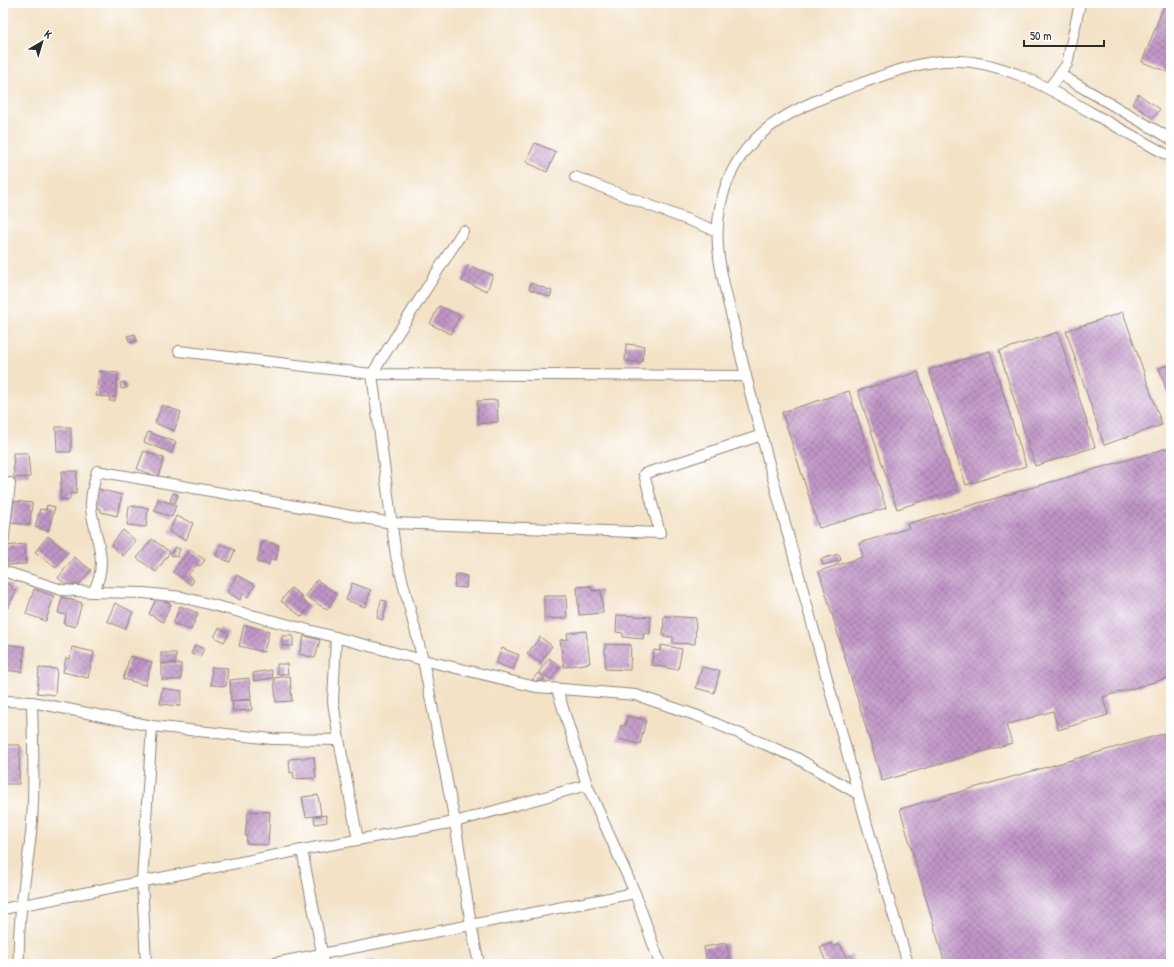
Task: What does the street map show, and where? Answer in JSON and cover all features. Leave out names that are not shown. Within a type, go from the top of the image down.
[{"type":"street","points":[[1049,88],[1068,64],[1080,3]]},
{"type":"street","points":[[908,964],[858,794],[746,376],[720,269],[717,249],[717,230],[720,208],[726,187],[732,171],[743,154],[758,137],[776,122],[812,101],[906,68],[926,63],[944,61],[963,61],[986,64],[1009,70],[1049,88],[1171,157]]},
{"type":"street","points":[[1060,74],[1171,139]]},
{"type":"street","points":[[575,177],[717,230]]},
{"type":"street","points":[[463,231],[372,374],[396,556],[423,660],[455,822],[471,925],[479,964]]},
{"type":"street","points":[[179,351],[372,374],[746,376]]},
{"type":"street","points":[[93,592],[99,578],[102,562],[91,507],[91,496],[97,471],[392,523],[660,533],[644,474],[762,435]]},
{"type":"street","points":[[3,544],[10,482]]},
{"type":"street","points":[[3,571],[62,590],[144,593],[182,597],[423,660],[536,687],[636,695],[698,716],[795,757],[858,794]]},
{"type":"street","points":[[336,637],[333,702],[358,840]]},
{"type":"street","points":[[557,689],[587,785],[635,892],[660,964]]},
{"type":"street","points":[[3,701],[32,702],[152,726],[272,739],[339,740]]},
{"type":"street","points":[[19,964],[21,905],[31,832],[34,764],[32,702]]},
{"type":"street","points":[[146,964],[142,882],[152,726]]},
{"type":"street","points":[[3,909],[302,850],[455,822],[587,785]]},
{"type":"street","points":[[302,850],[323,964]]},
{"type":"street","points":[[270,964],[635,892]]},
{"type":"building","points":[[1165,3],[1171,3],[1171,73],[1142,62]]},
{"type":"building","points":[[1138,94],[1160,109],[1153,118],[1132,104]]},
{"type":"building","points":[[535,143],[556,152],[547,172],[526,162]]},
{"type":"building","points":[[468,265],[493,275],[487,291],[462,281]]},
{"type":"building","points":[[531,283],[552,291],[550,297],[529,289]]},
{"type":"building","points":[[439,306],[460,315],[451,334],[430,324]]},
{"type":"building","points":[[1123,312],[1162,425],[1104,445],[1066,331]]},
{"type":"building","points":[[1058,332],[1095,447],[1035,466],[999,351]]},
{"type":"building","points":[[135,334],[137,341],[130,343],[127,336]]},
{"type":"building","points":[[626,344],[644,346],[642,362],[625,361]]},
{"type":"building","points":[[990,351],[1026,466],[966,485],[929,370]]},
{"type":"building","points":[[1171,364],[1171,403],[1159,368]]},
{"type":"building","points":[[99,371],[118,373],[115,401],[109,401],[110,397],[96,396]]},
{"type":"building","points":[[918,372],[957,490],[897,509],[858,391]]},
{"type":"building","points":[[125,382],[127,388],[121,389],[120,383]]},
{"type":"building","points":[[4,389],[6,405],[3,405]]},
{"type":"building","points":[[849,391],[886,508],[819,528],[782,412]]},
{"type":"building","points":[[497,400],[498,422],[478,424],[477,401]]},
{"type":"building","points":[[162,405],[181,412],[174,431],[155,423]]},
{"type":"building","points":[[56,427],[71,427],[71,452],[57,452]]},
{"type":"building","points":[[148,432],[176,442],[172,453],[144,442]]},
{"type":"building","points":[[1171,447],[1171,677],[1103,697],[1108,715],[1058,730],[1053,711],[1006,725],[1012,743],[882,781],[819,571],[863,557],[859,543],[909,528],[907,524]]},
{"type":"building","points":[[144,451],[164,458],[158,477],[137,469]]},
{"type":"building","points":[[13,453],[28,453],[30,477],[14,478]]},
{"type":"building","points":[[62,471],[77,471],[76,494],[70,493],[70,500],[60,499]]},
{"type":"building","points":[[98,489],[122,495],[117,516],[101,512],[101,509],[93,507]]},
{"type":"building","points":[[173,493],[178,495],[175,503],[170,501]]},
{"type":"building","points":[[158,499],[176,505],[172,517],[154,511]]},
{"type":"building","points":[[14,501],[32,503],[30,525],[11,523]]},
{"type":"building","points":[[47,505],[55,507],[48,531],[35,527],[40,509],[46,510]]},
{"type":"building","points":[[129,506],[148,508],[146,527],[127,525]]},
{"type":"building","points":[[176,516],[193,523],[186,540],[169,532]]},
{"type":"building","points":[[123,530],[136,541],[123,556],[111,545]]},
{"type":"building","points":[[48,536],[68,552],[56,568],[35,552]]},
{"type":"building","points":[[152,539],[170,552],[156,572],[137,558]]},
{"type":"building","points":[[262,541],[279,545],[276,560],[270,559],[269,565],[257,562]]},
{"type":"building","points":[[25,544],[26,564],[7,565],[6,546]]},
{"type":"building","points":[[221,544],[235,550],[230,562],[216,556]]},
{"type":"building","points":[[175,547],[180,549],[177,557],[171,555]]},
{"type":"building","points":[[190,549],[205,560],[200,566],[197,564],[188,575],[194,580],[191,585],[173,572]]},
{"type":"building","points":[[839,554],[841,560],[823,565],[821,559]]},
{"type":"building","points":[[74,557],[91,570],[79,585],[66,584],[58,578]]},
{"type":"building","points":[[456,574],[467,576],[466,588],[454,587]]},
{"type":"building","points":[[237,575],[255,585],[248,597],[243,594],[240,600],[227,592]]},
{"type":"building","points":[[317,580],[337,594],[327,610],[306,596]]},
{"type":"building","points":[[6,583],[12,586],[11,588],[16,591],[8,608],[3,605],[3,584],[5,585]]},
{"type":"building","points":[[352,583],[371,590],[365,607],[346,600]]},
{"type":"building","points":[[591,586],[592,591],[601,590],[603,613],[579,615],[577,587]]},
{"type":"building","points":[[291,588],[302,596],[300,598],[310,606],[302,617],[281,601]]},
{"type":"building","points":[[34,589],[54,596],[46,621],[26,614]]},
{"type":"building","points":[[544,596],[566,596],[567,618],[544,619]]},
{"type":"building","points":[[62,597],[82,603],[75,627],[64,624],[66,615],[58,613]]},
{"type":"building","points":[[157,597],[171,604],[163,622],[149,614]]},
{"type":"building","points":[[381,600],[387,601],[383,620],[377,618]]},
{"type":"building","points":[[115,603],[133,612],[125,629],[107,621]]},
{"type":"building","points":[[180,606],[198,613],[191,630],[173,623]]},
{"type":"building","points":[[617,615],[651,617],[650,634],[644,633],[643,639],[623,637],[623,633],[616,632]]},
{"type":"building","points":[[664,616],[696,618],[695,644],[673,643],[673,637],[663,636]]},
{"type":"building","points":[[244,625],[269,631],[264,652],[239,646]]},
{"type":"building","points":[[219,628],[229,633],[224,642],[214,637]]},
{"type":"building","points":[[586,631],[590,663],[564,667],[560,640],[568,639],[567,633]]},
{"type":"building","points":[[282,636],[293,636],[293,646],[282,646]]},
{"type":"building","points":[[304,636],[320,640],[315,658],[299,654]]},
{"type":"building","points":[[540,637],[552,646],[540,663],[527,654]]},
{"type":"building","points":[[6,644],[25,647],[22,672],[3,670]]},
{"type":"building","points":[[605,644],[631,645],[630,670],[605,669]]},
{"type":"building","points":[[195,645],[204,649],[200,657],[191,654]]},
{"type":"building","points":[[661,645],[682,649],[678,670],[651,665],[654,650],[660,651]]},
{"type":"building","points":[[72,647],[94,652],[88,678],[63,672],[66,658],[70,659]]},
{"type":"building","points":[[502,648],[519,655],[513,670],[496,663]]},
{"type":"building","points":[[161,653],[176,653],[176,663],[161,663]]},
{"type":"building","points":[[130,656],[152,662],[145,685],[123,679]]},
{"type":"building","points":[[549,658],[560,666],[551,680],[539,672]]},
{"type":"building","points":[[162,664],[181,664],[181,680],[162,680]]},
{"type":"building","points":[[277,664],[287,664],[288,674],[277,674]]},
{"type":"building","points":[[212,667],[228,668],[226,686],[211,685]]},
{"type":"building","points":[[702,667],[720,671],[714,693],[696,688]]},
{"type":"building","points":[[39,668],[57,669],[55,695],[37,693]]},
{"type":"building","points":[[271,670],[273,678],[254,681],[253,673]]},
{"type":"building","points":[[538,673],[545,678],[539,685],[532,680]]},
{"type":"building","points":[[290,676],[292,701],[276,702],[274,678]]},
{"type":"building","points":[[249,678],[251,699],[231,701],[230,680]]},
{"type":"building","points":[[162,688],[182,691],[180,706],[160,704]]},
{"type":"building","points":[[251,700],[252,710],[233,711],[232,701]]},
{"type":"building","points":[[627,716],[646,720],[640,744],[618,739],[621,725],[625,726]]},
{"type":"building","points":[[1169,732],[1171,740],[1171,964],[945,964],[900,809]]},
{"type":"building","points":[[3,745],[20,745],[19,784],[3,784]]},
{"type":"building","points":[[314,757],[316,778],[294,779],[293,772],[290,773],[289,759]]},
{"type":"building","points":[[318,795],[321,815],[306,817],[302,797]]},
{"type":"building","points":[[248,811],[270,812],[268,845],[246,843],[247,836],[245,836]]},
{"type":"building","points":[[326,815],[327,822],[315,824],[314,817]]},
{"type":"building","points":[[726,943],[730,964],[707,964],[704,947]]},
{"type":"building","points":[[831,943],[833,947],[840,944],[849,964],[827,964],[820,948]]},
{"type":"building","points":[[851,955],[855,964],[850,964],[847,957]]},
{"type":"building","points":[[374,960],[375,964],[363,964],[363,961]]}]
